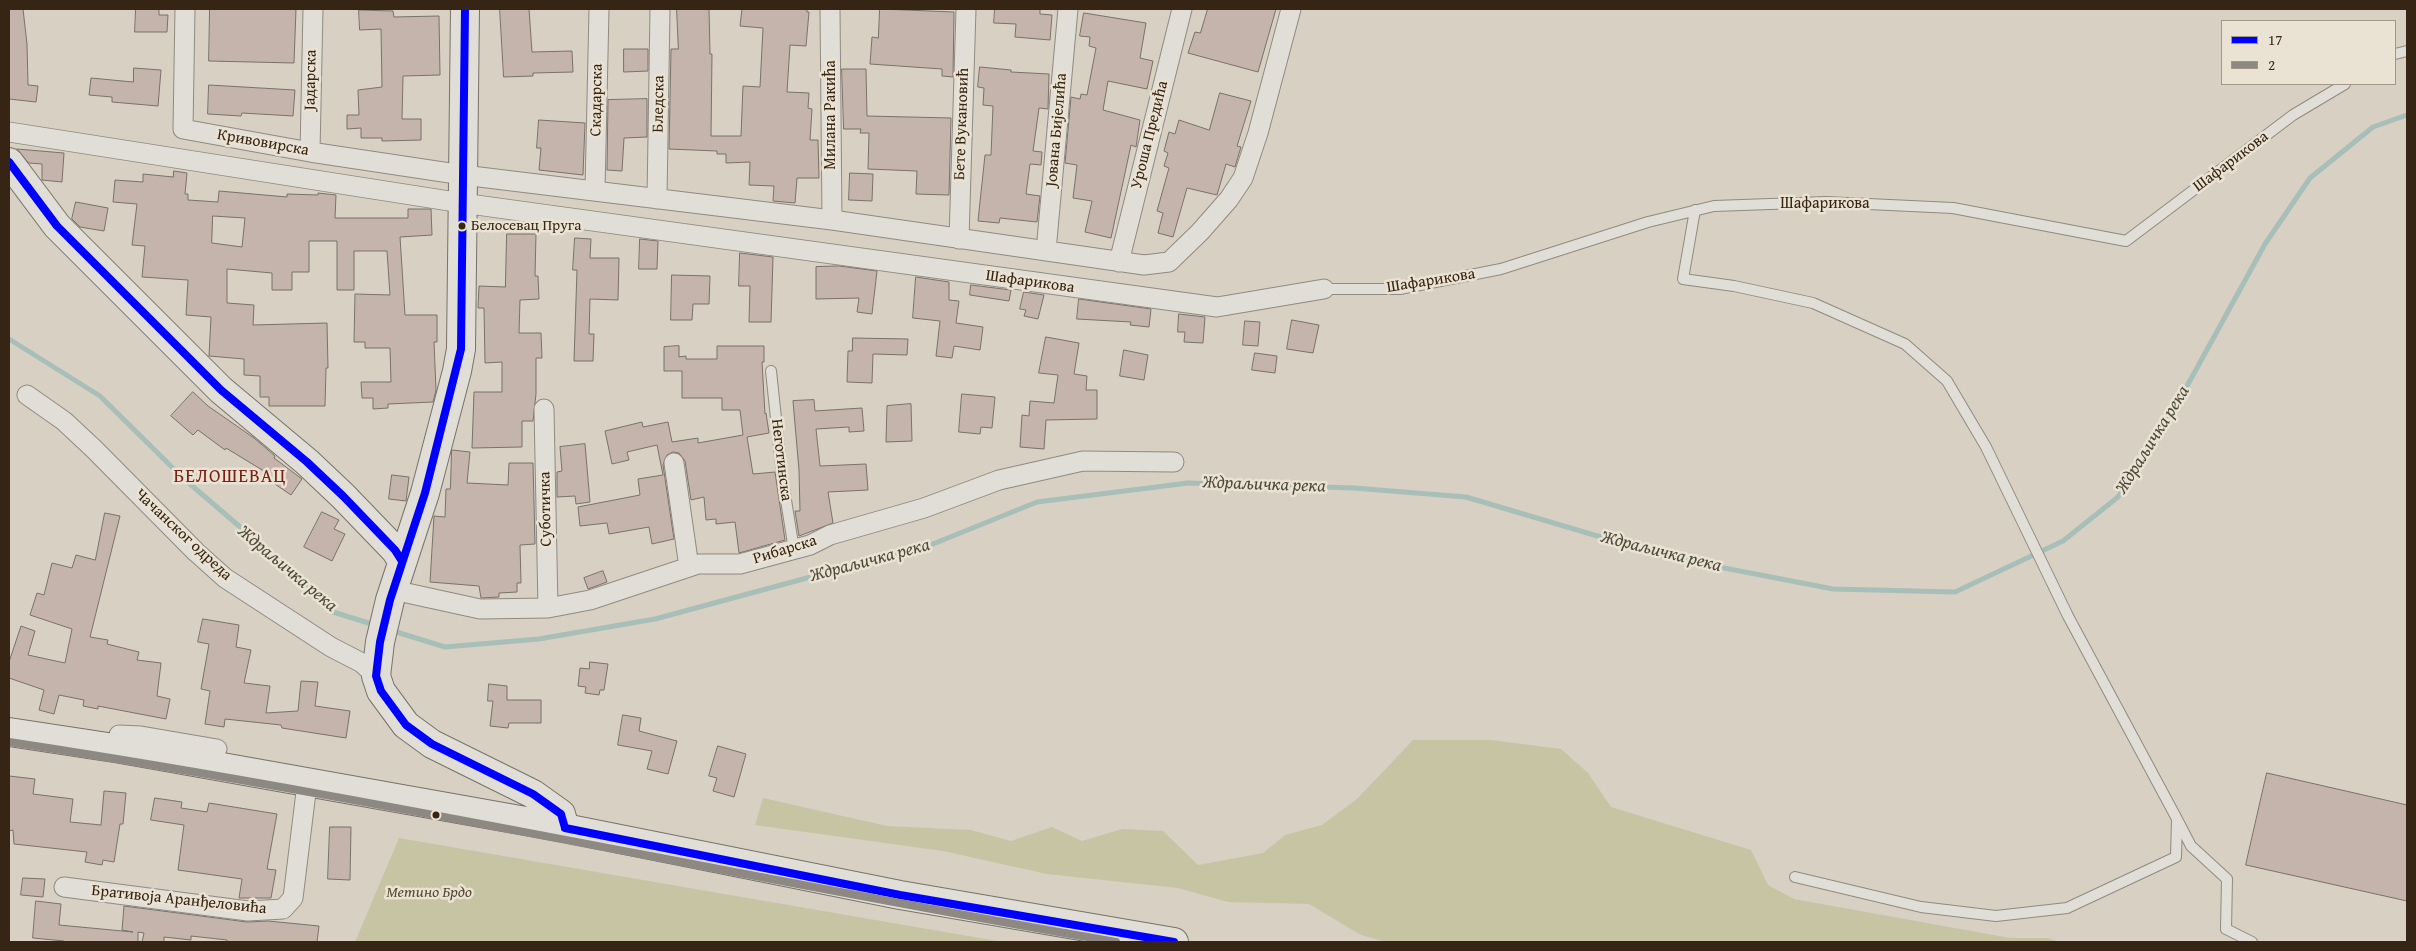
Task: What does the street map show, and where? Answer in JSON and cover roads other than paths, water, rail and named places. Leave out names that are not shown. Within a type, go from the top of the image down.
[{"type":"street","name":"Кривовирска","points":[[185,9],[183,129],[310,152],[463,175],[832,220],[1144,265],[1169,262],[1200,232],[1229,199],[1243,178],[1258,133],[1291,9]]},
{"type":"street","name":"Јадарска","points":[[310,152],[313,9]]},
{"type":"street","points":[[465,9],[461,349],[457,371],[418,515],[392,595],[380,642],[376,676],[380,690],[406,724],[432,744],[533,794],[561,814],[566,828]]},
{"type":"street","name":"Скадарска","points":[[595,190],[599,9]]},
{"type":"street","name":"Бледска","points":[[657,199],[660,9]]},
{"type":"street","name":"Милана Ракића","points":[[830,9],[832,220]]},
{"type":"street","name":"Бете Вукановић","points":[[959,238],[966,9]]},
{"type":"street","name":"Јована Бијелића","points":[[1046,251],[1068,9]]},
{"type":"street","name":"Уроша Предића","points":[[1119,262],[1182,9]]},
{"type":"street","name":"Шафарикова","points":[[9,132],[462,204],[1218,307],[1324,289]]},
{"type":"street","points":[[9,162],[57,226],[221,390],[307,462],[395,550],[402,561]]},
{"type":"street","name":"Чачанског одреда","points":[[27,395],[64,421],[224,578],[331,647],[362,663],[376,676]]},
{"type":"street","name":"Суботичка","points":[[544,409],[548,608]]},
{"type":"street","name":"Рибарска","points":[[392,595],[480,609],[548,608],[590,600],[698,564],[740,564],[794,550],[810,545],[830,535],[924,508],[1000,480],[1083,461],[1174,462]]},
{"type":"street","points":[[674,463],[689,567]]},
{"type":"street","points":[[369,524],[398,529],[409,524],[418,515]]},
{"type":"street","points":[[9,719],[307,784],[566,828],[900,895],[1174,942]]},
{"type":"street","points":[[9,732],[127,744],[141,736],[217,749]]},
{"type":"street","name":"Бративоја Аранђеловића","points":[[64,888],[248,911],[283,909],[293,898],[307,784]]},
{"type":"lane","name":"Шафарикова","points":[[1324,289],[1400,289],[1501,269],[1581,242],[1714,206],[1826,202],[1954,208],[2126,241],[2293,115],[2343,85]]},
{"type":"lane","points":[[1695,210],[1683,278],[1734,286],[1812,303],[1905,344],[1947,381],[1986,448],[2068,616],[2191,846],[2227,879],[2226,929],[2252,942]]},
{"type":"lane","name":"Неготинска","points":[[771,370],[782,475],[794,550]]},
{"type":"lane","points":[[1795,877],[1921,907],[1996,916],[2067,908],[2176,856],[2178,819]]},
{"type":"waterway","name":"Ждраљичка река","points":[[390,630],[445,647],[539,639],[655,619],[933,544],[1037,502],[1188,483],[1354,488],[1466,497],[1594,535],[1719,567],[1833,589],[1955,592],[2063,541],[2118,497],[2181,397],[2265,244],[2310,178],[2373,127],[2407,115]]},
{"type":"waterway","name":"Ждраљичка река","points":[[9,339],[100,396],[183,478],[260,544],[333,612],[375,625]]},
{"type":"place","name":"Белосевац Пруга","points":[[462,226]]},
{"type":"district","name":"БЕЛОШЕВАЦ","points":[[230,477]]},
{"type":"park label","name":"Метино Брдо","points":[[429,893]]}]
